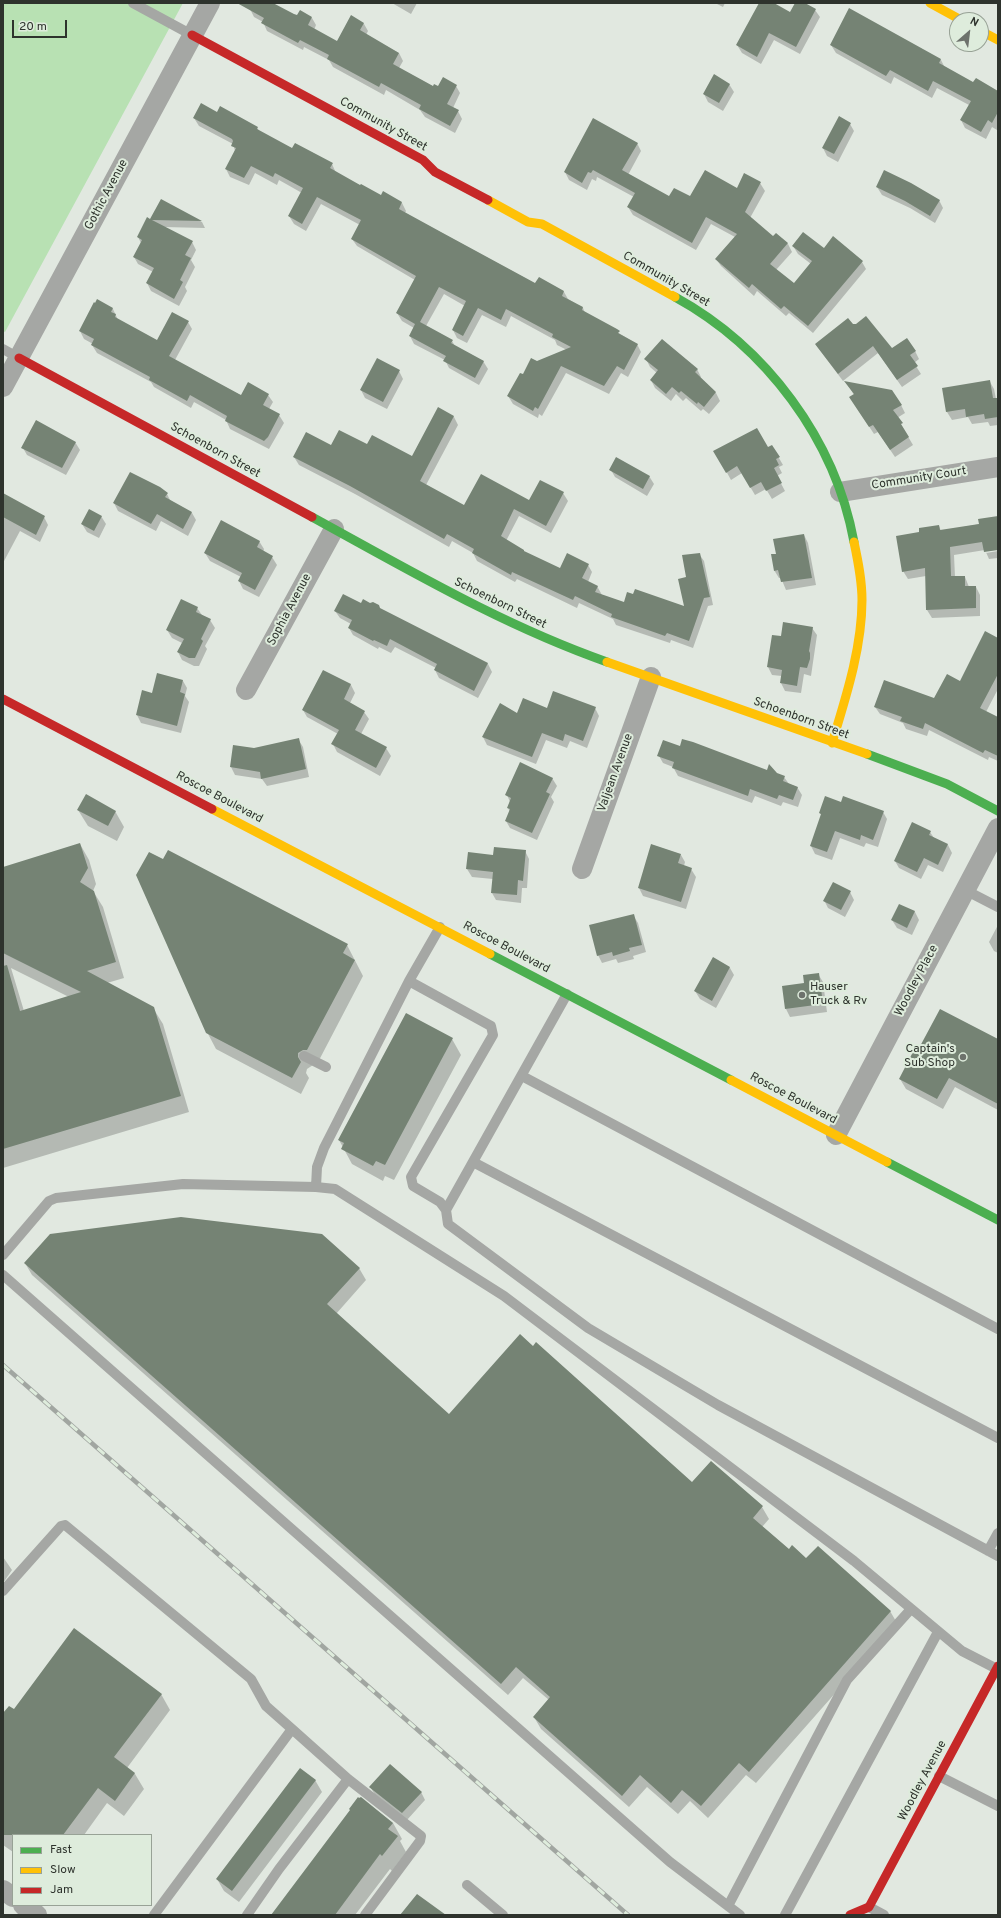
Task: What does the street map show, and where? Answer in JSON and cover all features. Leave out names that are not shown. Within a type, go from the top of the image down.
[{"type":"street","name":"Gothic Avenue","points":[[3,386],[11,354],[120,174],[210,3]]},
{"type":"street","points":[[930,3],[949,13]]},
{"type":"street","name":"Community Street","points":[[192,35],[423,160],[435,172],[528,222],[542,224],[693,307],[710,318],[760,361],[805,417],[828,460],[840,492],[855,548],[862,600],[859,632],[846,698],[832,743]]},
{"type":"street","points":[[989,35],[998,40]]},
{"type":"street","name":"Schoenborn Street","points":[[11,354],[485,612],[559,645],[923,774],[947,784],[998,811]]},
{"type":"street","name":"Community Court","points":[[840,492],[998,467]]},
{"type":"street","name":"Sophia Avenue","points":[[246,690],[334,529]]},
{"type":"street","name":"Valjean Avenue","points":[[582,869],[651,677]]},
{"type":"street","name":"Roscoe Boulevard","points":[[3,698],[998,1220]]},
{"type":"street","name":"Woodley Place","points":[[836,1135],[998,828]]},
{"type":"street","name":"Woodley Avenue","points":[[869,1911],[997,1668]]},
{"type":"street","points":[[3,1890],[12,1896]]},
{"type":"street","points":[[24,1906],[37,1915]]},
{"type":"street","points":[[850,1915],[869,1911]]},
{"type":"lane","points":[[133,3],[192,35]]},
{"type":"lane","points":[[965,890],[998,907]]},
{"type":"lane","points":[[316,1187],[317,1167],[324,1148],[410,981],[440,927]]},
{"type":"lane","points":[[410,981],[491,1026],[493,1035],[411,1177],[413,1186],[440,1202],[446,1210],[448,1224],[588,1328],[718,1405],[998,1556]]},
{"type":"lane","points":[[446,1210],[567,994]]},
{"type":"lane","points":[[304,1056],[326,1067]]},
{"type":"lane","points":[[522,1076],[998,1329]]},
{"type":"lane","points":[[473,1162],[998,1438]]},
{"type":"lane","points":[[3,1255],[49,1201],[56,1198],[183,1184],[316,1187],[335,1189],[504,1296],[854,1561],[962,1651],[997,1668]]},
{"type":"lane","points":[[3,1275],[664,1856],[740,1915]]},
{"type":"lane","points":[[3,1591],[61,1526],[65,1525],[251,1679],[266,1706],[348,1779],[421,1836],[420,1840],[365,1915]]},
{"type":"lane","points":[[988,1551],[998,1533]]},
{"type":"lane","points":[[728,1906],[847,1680],[911,1609]]},
{"type":"lane","points":[[785,1915],[938,1632]]},
{"type":"lane","points":[[154,1915],[292,1729]]},
{"type":"lane","points":[[939,1776],[998,1806]]},
{"type":"lane","points":[[247,1915],[348,1779]]},
{"type":"lane","points":[[467,1884],[503,1915]]},
{"type":"lane","points":[[869,1911],[884,1915]]},
{"type":"green space","points":[[5,3],[183,3],[5,332],[3,331],[3,6]]},
{"type":"building","points":[[237,3],[273,3],[297,15],[300,10],[312,17],[308,25],[337,41],[351,15],[364,23],[360,30],[399,53],[393,64],[433,86],[434,84],[438,86],[443,77],[457,85],[447,104],[459,110],[450,126],[419,109],[421,105],[381,83],[379,87],[327,59],[329,55],[300,40],[298,43],[261,23],[264,18]]},
{"type":"building","points":[[759,3],[774,3],[790,12],[795,3],[805,3],[816,9],[796,47],[769,33],[757,57],[736,45]]},
{"type":"building","points":[[849,8],[941,59],[939,63],[973,82],[976,78],[998,91],[998,112],[992,123],[988,120],[981,132],[960,120],[971,101],[933,81],[928,91],[890,70],[886,76],[830,45]]},
{"type":"building","points":[[714,74],[730,84],[719,103],[703,94]]},
{"type":"building","points":[[201,103],[217,112],[220,106],[258,127],[257,129],[292,148],[295,143],[333,163],[330,168],[360,185],[361,184],[381,195],[383,191],[402,202],[399,209],[535,283],[539,277],[564,291],[562,296],[583,307],[582,310],[617,329],[620,331],[618,333],[638,344],[624,370],[617,366],[604,386],[561,366],[538,409],[535,407],[533,411],[507,396],[520,373],[523,374],[531,358],[537,361],[571,347],[552,337],[553,334],[506,309],[501,320],[478,308],[463,336],[452,330],[466,301],[439,287],[420,322],[453,340],[451,343],[484,361],[475,378],[443,361],[446,356],[409,336],[415,324],[396,313],[416,276],[351,239],[361,220],[317,197],[302,224],[288,216],[303,188],[275,173],[273,177],[251,166],[244,178],[225,169],[236,148],[231,146],[233,141],[232,139],[193,118]]},
{"type":"building","points":[[839,116],[851,123],[834,154],[822,148]]},
{"type":"building","points":[[593,118],[638,143],[622,170],[669,196],[674,188],[690,196],[705,170],[737,188],[744,173],[761,182],[745,212],[773,236],[776,233],[788,243],[770,264],[794,283],[812,261],[792,246],[803,232],[824,248],[833,236],[863,261],[808,326],[784,306],[781,309],[752,284],[749,288],[715,259],[737,234],[706,217],[692,243],[627,207],[635,193],[593,170],[591,173],[588,172],[582,183],[564,172]]},
{"type":"building","points":[[884,170],[911,183],[940,200],[930,216],[905,201],[876,187]]},
{"type":"building","points":[[161,199],[202,221],[152,220],[193,241],[185,255],[191,258],[180,280],[183,282],[174,299],[146,283],[154,268],[133,257],[142,240],[137,237],[147,217],[150,219]]},
{"type":"building","points":[[97,299],[113,308],[111,312],[116,314],[115,317],[157,340],[172,312],[189,321],[169,356],[241,395],[248,382],[269,394],[263,405],[280,414],[268,437],[264,441],[225,421],[227,416],[190,395],[187,401],[149,380],[150,377],[91,345],[94,339],[79,331]]},
{"type":"building","points":[[866,316],[892,348],[907,338],[916,351],[910,355],[918,366],[897,380],[873,346],[838,374],[815,344],[848,318],[853,324],[856,324]]},
{"type":"building","points":[[662,339],[698,369],[695,372],[716,392],[704,407],[698,402],[697,404],[681,391],[679,393],[672,387],[666,394],[650,380],[658,370],[644,359]]},
{"type":"building","points":[[377,358],[400,370],[383,402],[360,390]]},
{"type":"building","points":[[990,380],[993,398],[998,398],[998,417],[985,419],[984,414],[966,417],[965,409],[946,412],[942,388]]},
{"type":"building","points":[[844,381],[892,390],[902,405],[893,410],[903,423],[901,424],[909,437],[890,450],[873,425],[869,427],[849,397],[854,394]]},
{"type":"building","points":[[438,407],[454,416],[420,481],[464,505],[481,474],[529,500],[540,480],[564,492],[546,526],[514,509],[501,536],[524,551],[560,568],[567,553],[589,564],[582,578],[598,586],[595,592],[624,602],[627,592],[633,594],[635,589],[684,606],[678,579],[686,577],[682,555],[700,553],[710,597],[704,598],[689,641],[667,633],[665,636],[611,617],[612,614],[575,596],[573,600],[512,572],[511,575],[472,553],[474,549],[447,534],[444,539],[350,486],[293,457],[306,432],[331,445],[339,430],[367,444],[372,435],[412,456]]},
{"type":"building","points":[[36,420],[76,442],[62,468],[21,448]]},
{"type":"building","points":[[757,428],[768,447],[772,445],[780,457],[776,459],[779,465],[774,468],[782,483],[766,491],[761,482],[750,488],[737,466],[726,473],[713,451]]},
{"type":"building","points":[[616,457],[650,476],[643,489],[609,470]]},
{"type":"building","points":[[130,472],[160,487],[168,493],[165,497],[192,512],[183,529],[157,514],[151,524],[113,503]]},
{"type":"building","points":[[3,493],[45,516],[36,535],[3,517]]},
{"type":"building","points":[[89,509],[102,516],[94,531],[81,524]]},
{"type":"building","points":[[998,516],[998,550],[984,552],[982,542],[950,547],[951,576],[965,576],[965,586],[976,586],[976,608],[926,610],[925,568],[902,572],[896,536],[919,532],[919,528],[939,525],[940,530],[979,524],[978,519]]},
{"type":"building","points":[[221,520],[260,541],[257,547],[273,556],[255,590],[238,581],[242,573],[204,553]]},
{"type":"building","points":[[804,534],[812,578],[781,582],[778,570],[774,571],[771,554],[776,554],[773,539]]},
{"type":"building","points":[[343,594],[361,603],[363,599],[370,603],[373,602],[379,605],[380,608],[488,663],[474,691],[434,670],[437,664],[390,639],[387,646],[374,640],[373,641],[348,628],[352,620],[334,611]]},
{"type":"building","points":[[181,599],[198,607],[196,612],[211,619],[201,639],[203,641],[195,658],[189,658],[177,652],[184,639],[166,630]]},
{"type":"building","points":[[783,622],[813,627],[809,651],[810,659],[807,668],[800,667],[797,686],[780,683],[782,670],[767,667],[772,635],[781,636]]},
{"type":"building","points":[[985,631],[998,638],[998,674],[980,708],[998,717],[998,756],[985,750],[983,753],[925,723],[923,729],[900,721],[902,717],[874,707],[884,680],[934,698],[947,674],[960,681]]},
{"type":"building","points":[[323,670],[351,684],[344,699],[365,711],[355,730],[387,747],[376,768],[331,744],[339,730],[302,710]]},
{"type":"building","points":[[157,673],[183,680],[180,692],[185,694],[177,726],[136,715],[142,690],[152,693]]},
{"type":"building","points":[[553,691],[596,707],[583,741],[565,734],[563,741],[542,733],[532,757],[482,737],[500,703],[517,713],[523,698],[547,708]]},
{"type":"building","points":[[299,738],[306,769],[261,779],[260,772],[230,767],[233,745],[254,748]]},
{"type":"building","points":[[682,739],[767,770],[769,764],[777,773],[785,776],[783,781],[798,787],[793,800],[779,795],[777,799],[750,789],[748,796],[672,768],[674,762],[657,756],[663,740],[680,746]]},
{"type":"building","points":[[520,762],[553,778],[546,792],[550,794],[532,833],[505,821],[510,809],[507,808],[511,798],[505,795]]},
{"type":"building","points":[[86,794],[116,811],[108,826],[77,810]]},
{"type":"building","points":[[825,796],[841,802],[843,796],[884,811],[873,840],[861,835],[860,840],[835,831],[827,852],[810,846],[821,814],[819,813]]},
{"type":"building","points":[[912,822],[931,831],[929,835],[948,844],[938,865],[924,858],[917,872],[894,861]]},
{"type":"building","points":[[80,843],[88,868],[80,882],[94,891],[116,962],[87,971],[154,1007],[181,1096],[3,1149],[3,966],[7,965],[20,1011],[81,992],[3,953],[3,867]]},
{"type":"building","points":[[651,844],[681,854],[678,863],[692,868],[681,902],[638,888]]},
{"type":"building","points":[[494,847],[526,850],[523,881],[518,880],[517,895],[491,893],[493,872],[466,869],[468,852],[493,855]]},
{"type":"building","points":[[168,850],[348,944],[343,953],[355,960],[307,1050],[303,1050],[298,1053],[298,1057],[301,1062],[292,1078],[206,1033],[136,875],[149,852],[163,859]]},
{"type":"building","points":[[833,882],[851,891],[841,910],[823,901]]},
{"type":"building","points":[[899,904],[915,911],[907,928],[891,920]]},
{"type":"building","points":[[634,914],[642,945],[629,948],[630,951],[613,956],[612,952],[597,956],[589,925]]},
{"type":"building","points":[[713,957],[730,967],[712,1001],[694,991]]},
{"type":"building","name":"Hauser Truck & Rv","points":[[819,973],[823,1004],[785,1009],[782,986],[804,983],[803,975]]},
{"type":"building","points":[[940,1009],[998,1039],[998,1104],[949,1078],[937,1099],[899,1079],[915,1048],[918,1050]]},
{"type":"building","points":[[406,1013],[453,1038],[385,1165],[376,1161],[373,1166],[341,1149],[344,1143],[338,1140]]},
{"type":"building","points":[[181,1217],[322,1234],[360,1268],[327,1304],[449,1414],[520,1334],[533,1346],[536,1342],[692,1482],[711,1461],[763,1506],[753,1518],[789,1549],[792,1545],[806,1558],[818,1546],[891,1611],[749,1772],[739,1763],[701,1806],[682,1790],[671,1803],[640,1775],[622,1796],[533,1717],[550,1697],[516,1667],[501,1684],[24,1263],[50,1234]]},
{"type":"building","points":[[74,1628],[162,1694],[114,1757],[135,1773],[115,1801],[98,1788],[64,1834],[3,1835],[3,1713],[9,1706],[14,1709]]},
{"type":"building","points":[[390,1764],[422,1792],[402,1813],[369,1787]]},
{"type":"building","points":[[300,1768],[316,1780],[232,1891],[216,1879]]},
{"type":"building","points":[[358,1797],[361,1797],[393,1823],[388,1829],[398,1836],[382,1856],[380,1854],[335,1915],[271,1915],[350,1810],[349,1809]]},
{"type":"building","points":[[417,1894],[446,1915],[400,1915]]},
{"type":"railway","points":[[3,1365],[628,1915]]},
{"type":"traffic: fast","points":[[675,297],[708,318],[739,342],[767,369],[792,400],[813,432],[831,467],[845,504],[854,542]]},
{"type":"traffic: fast","points":[[312,517],[456,596],[530,631],[607,662]]},
{"type":"traffic: fast","points":[[867,754],[947,784],[998,811]]},
{"type":"traffic: fast","points":[[490,954],[731,1080]]},
{"type":"traffic: fast","points":[[887,1162],[998,1220]]},
{"type":"traffic: slow","points":[[930,3],[949,13]]},
{"type":"traffic: slow","points":[[989,35],[998,40]]},
{"type":"traffic: slow","points":[[488,200],[528,222],[542,224],[675,297]]},
{"type":"traffic: slow","points":[[832,743],[852,672],[861,618],[861,585],[854,542]]},
{"type":"traffic: slow","points":[[607,662],[867,754]]},
{"type":"traffic: slow","points":[[212,809],[490,954]]},
{"type":"traffic: slow","points":[[731,1080],[887,1162]]},
{"type":"traffic: jam","points":[[192,35],[423,160],[435,172],[488,200]]},
{"type":"traffic: jam","points":[[19,358],[312,517]]},
{"type":"traffic: jam","points":[[3,699],[212,809]]},
{"type":"traffic: jam","points":[[850,1915],[869,1907],[998,1666]]},
{"type":"place","name":"Hauser Truck & Rv","points":[[802,995]]},
{"type":"place","name":"Captain's Sub Shop","points":[[963,1057]]}]
